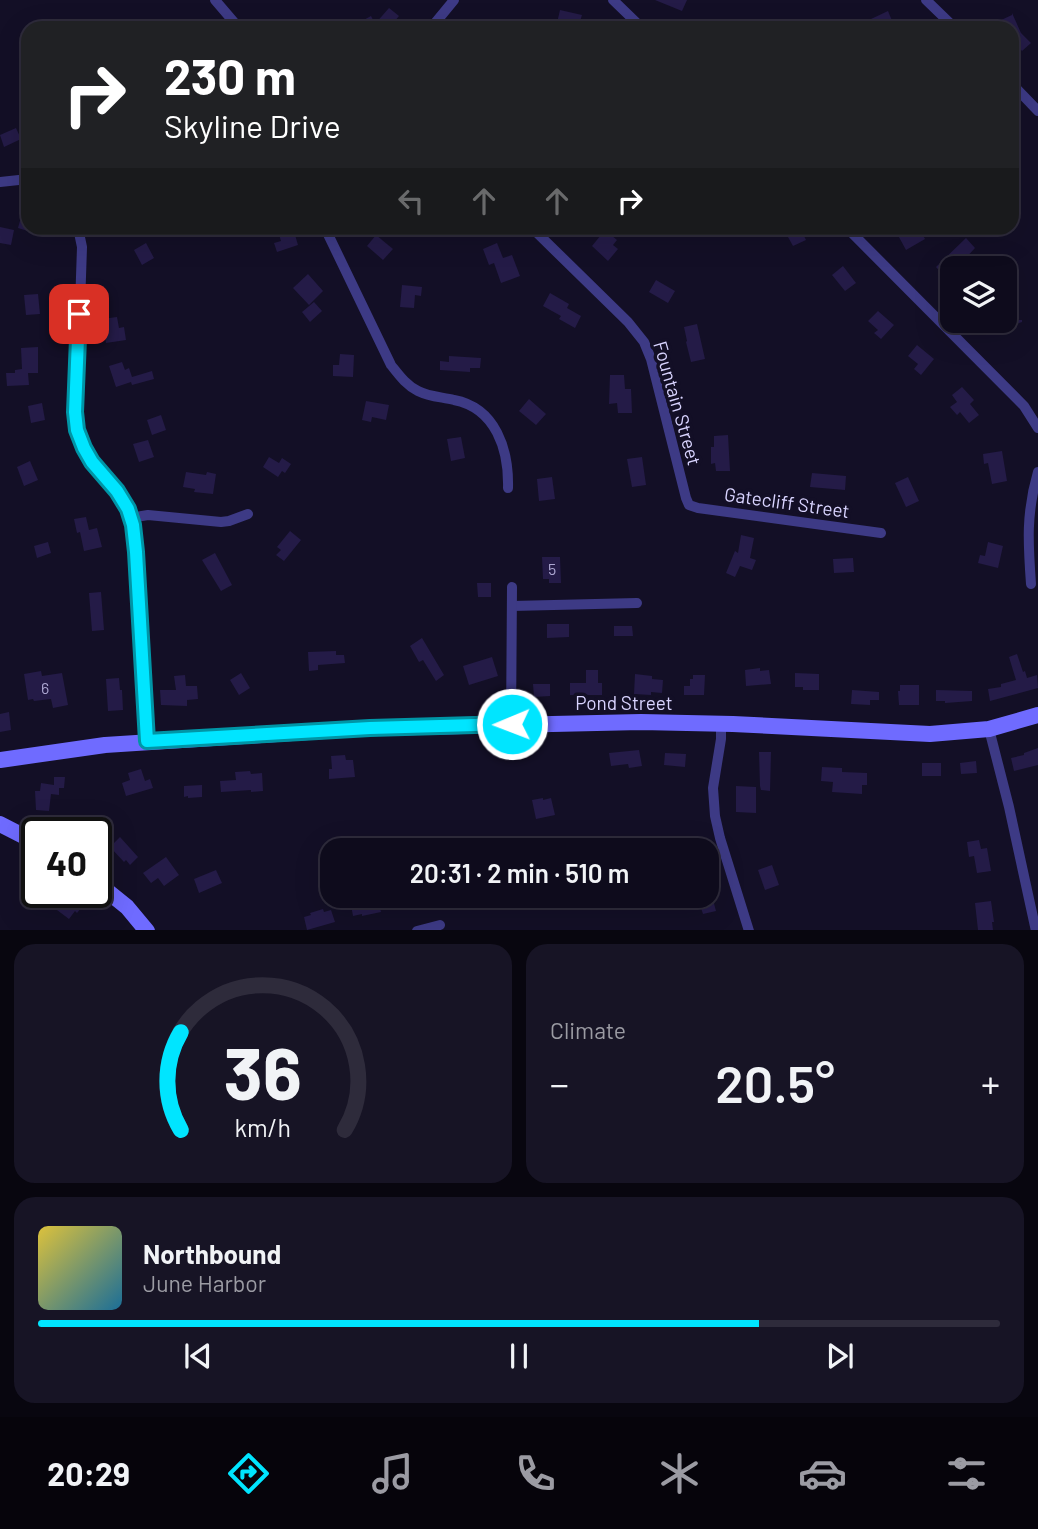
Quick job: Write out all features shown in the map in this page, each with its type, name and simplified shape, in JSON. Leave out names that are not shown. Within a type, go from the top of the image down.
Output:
[{"type":"street","points":[[215,0],[233,21]]},
{"type":"street","points":[[437,21],[454,0]]},
{"type":"street","points":[[613,0],[635,21]]},
{"type":"street","points":[[926,0],[948,21]]},
{"type":"street","points":[[1019,91],[1038,111]]},
{"type":"street","points":[[0,182],[21,179]]},
{"type":"street","points":[[79,235],[82,247],[76,425],[88,455],[128,509],[135,538],[147,741]]},
{"type":"street","points":[[328,235],[391,365],[405,383],[433,397],[471,405],[491,421],[507,459],[508,488]]},
{"type":"street","name":"Fountain Street","points":[[539,235],[628,322],[644,342],[651,359],[690,505]]},
{"type":"street","points":[[854,235],[1024,406],[1038,428]]},
{"type":"street","points":[[1031,584],[1027,535],[1029,509],[1038,472]]},
{"type":"street","name":"Gatecliff Street","points":[[690,505],[881,533]]},
{"type":"street","points":[[130,518],[148,515],[222,522],[248,514]]},
{"type":"street","points":[[512,587],[512,724]]},
{"type":"street","points":[[512,606],[637,603]]},
{"type":"street","name":"Pond Street","points":[[0,760],[147,741],[370,728],[641,722],[910,734],[989,729],[1038,715]]},
{"type":"street","points":[[721,724],[713,788],[715,816],[750,930]]},
{"type":"street","points":[[989,729],[1037,930]]},
{"type":"street","points":[[0,824],[21,835]]},
{"type":"street","points":[[112,895],[147,930]]},
{"type":"street","points":[[417,930],[440,925]]},
{"type":"building","points":[[655,0],[687,0],[682,11]]},
{"type":"building","points":[[389,8],[399,16],[395,21],[378,21]]},
{"type":"building","points":[[560,10],[582,15],[580,21],[557,21]]},
{"type":"building","points":[[888,11],[892,21],[872,21],[871,19]]},
{"type":"building","points":[[1012,15],[1016,21],[999,21]]},
{"type":"building","points":[[1019,29],[1031,43],[1022,51],[1019,47]]},
{"type":"building","points":[[16,128],[21,139],[4,147],[0,135]]},
{"type":"building","points":[[0,227],[14,230],[11,245],[0,243]]},
{"type":"building","points":[[279,235],[295,235],[298,245],[277,252],[274,243],[281,241]]},
{"type":"building","points":[[376,235],[393,249],[383,260],[367,246]]},
{"type":"building","points":[[601,235],[611,235],[617,240],[613,245],[618,249],[608,261],[592,246]]},
{"type":"building","points":[[787,235],[804,235],[806,240],[793,246]]},
{"type":"building","points":[[898,235],[923,235],[925,239],[906,250]]},
{"type":"building","points":[[966,238],[975,248],[968,256],[947,256]]},
{"type":"building","points":[[146,243],[154,258],[142,265],[134,250]]},
{"type":"building","points":[[497,243],[503,258],[512,255],[520,276],[501,283],[494,263],[489,265],[483,249]]},
{"type":"building","points":[[843,266],[856,283],[845,291],[832,275]]},
{"type":"building","points":[[308,274],[323,291],[309,305],[293,288]]},
{"type":"building","points":[[656,280],[675,291],[668,303],[649,292]]},
{"type":"building","points":[[402,285],[422,287],[421,296],[415,295],[414,308],[400,307]]},
{"type":"building","points":[[550,293],[569,304],[567,308],[581,316],[575,328],[543,306]]},
{"type":"building","points":[[38,294],[40,314],[26,315],[24,295]]},
{"type":"building","points":[[314,302],[322,311],[310,322],[302,312]]},
{"type":"building","points":[[878,311],[894,325],[881,339],[874,333],[878,330],[868,321]]},
{"type":"building","points":[[117,317],[119,328],[124,327],[126,340],[106,343],[102,319]]},
{"type":"building","points":[[697,324],[705,359],[691,362],[684,327]]},
{"type":"building","points":[[917,345],[934,359],[921,375],[914,369],[918,364],[908,356]]},
{"type":"building","points":[[38,347],[38,373],[28,373],[29,385],[7,386],[6,373],[15,373],[15,370],[22,369],[21,348]]},
{"type":"building","points":[[340,354],[354,355],[353,377],[333,376],[333,365],[339,365]]},
{"type":"building","points":[[449,356],[481,358],[480,368],[470,368],[470,372],[440,370],[440,361],[449,362]]},
{"type":"building","points":[[122,362],[125,370],[129,368],[132,377],[152,371],[154,379],[116,387],[109,366]]},
{"type":"building","points":[[610,375],[624,375],[625,389],[631,389],[632,413],[618,413],[617,403],[609,404]]},
{"type":"building","points":[[962,387],[974,400],[970,404],[979,415],[969,423],[960,412],[957,415],[950,407],[957,402],[952,395]]},
{"type":"building","points":[[529,399],[546,414],[536,425],[519,411]]},
{"type":"building","points":[[366,401],[389,405],[386,420],[372,417],[371,422],[362,420]]},
{"type":"building","points":[[42,403],[45,420],[31,423],[28,406]]},
{"type":"building","points":[[161,415],[166,430],[152,435],[147,420]]},
{"type":"building","points":[[728,435],[730,471],[716,471],[715,463],[711,464],[714,436]]},
{"type":"building","points":[[461,437],[465,458],[451,461],[447,439]]},
{"type":"building","points":[[148,440],[154,457],[139,462],[133,444]]},
{"type":"building","points":[[1002,451],[1007,481],[992,484],[988,463],[984,464],[983,454]]},
{"type":"building","points":[[269,457],[279,463],[282,458],[291,464],[285,473],[282,471],[278,477],[263,467]]},
{"type":"building","points":[[642,457],[646,485],[632,487],[627,459]]},
{"type":"building","points":[[30,461],[38,480],[24,486],[17,467]]},
{"type":"building","points":[[186,472],[216,474],[213,494],[194,492],[195,489],[183,487]]},
{"type":"building","points":[[812,473],[846,476],[845,490],[810,487]]},
{"type":"building","points":[[552,477],[555,499],[539,501],[537,479]]},
{"type":"building","points":[[908,477],[919,501],[906,507],[895,483]]},
{"type":"building","points":[[86,517],[89,530],[97,528],[102,547],[84,551],[74,519]]},
{"type":"building","points":[[290,531],[301,540],[284,561],[276,555],[281,550],[277,547]]},
{"type":"building","points":[[741,535],[754,538],[750,558],[756,560],[752,570],[740,566],[735,577],[726,573],[735,551],[738,553]]},
{"type":"building","points":[[48,542],[51,553],[37,558],[34,546]]},
{"type":"building","points":[[988,542],[1003,546],[998,568],[978,563],[980,555],[985,556]]},
{"type":"building","points":[[215,553],[232,585],[221,591],[202,560]]},
{"type":"building","points":[[542,557],[560,557],[561,583],[549,583],[549,579],[543,579]]},
{"type":"building","points":[[853,558],[854,572],[834,573],[833,559]]},
{"type":"building","points":[[477,583],[491,583],[491,597],[478,597]]},
{"type":"building","points":[[101,592],[104,630],[92,631],[89,593]]},
{"type":"building","points":[[547,624],[569,624],[569,637],[547,638]]},
{"type":"building","points":[[614,626],[632,626],[633,636],[614,636]]},
{"type":"building","points":[[422,638],[444,675],[436,681],[423,660],[419,662],[410,646]]},
{"type":"building","points":[[336,651],[336,655],[344,655],[345,663],[318,665],[318,670],[309,671],[308,652]]},
{"type":"building","points":[[1017,654],[1027,678],[1037,675],[1038,688],[990,701],[988,689],[1016,680],[1009,657]]},
{"type":"building","points":[[492,657],[498,676],[469,685],[463,666]]},
{"type":"building","points":[[760,668],[760,671],[769,670],[771,684],[746,686],[745,670]]},
{"type":"building","points":[[586,670],[598,670],[602,695],[570,695],[570,683],[586,683]]},
{"type":"building","points":[[41,671],[42,676],[62,673],[68,705],[53,708],[51,699],[28,700],[24,674]]},
{"type":"building","points":[[241,673],[250,688],[239,695],[230,680]]},
{"type":"building","points":[[795,673],[819,674],[819,690],[795,687]]},
{"type":"building","points":[[635,674],[663,680],[662,693],[634,694]]},
{"type":"building","points":[[185,675],[186,686],[197,686],[198,699],[187,700],[187,706],[161,705],[160,690],[176,690],[174,676]]},
{"type":"building","points":[[693,675],[705,675],[704,695],[684,695],[684,686],[690,686]]},
{"type":"building","points":[[119,678],[123,710],[108,711],[106,679]]},
{"type":"building","points":[[533,684],[550,684],[550,696],[534,697]]},
{"type":"building","points":[[900,685],[919,685],[919,705],[899,705]]},
{"type":"building","points":[[852,690],[879,692],[879,700],[870,700],[870,705],[851,704]]},
{"type":"building","points":[[936,690],[972,691],[972,701],[936,701]]},
{"type":"building","points":[[9,712],[11,730],[0,732],[0,714]]},
{"type":"building","points":[[1038,748],[1038,765],[1014,771],[1011,758]]},
{"type":"building","points":[[639,750],[642,766],[611,766],[609,753]]},
{"type":"building","points":[[759,752],[771,752],[770,791],[761,790]]},
{"type":"building","points":[[665,753],[686,754],[685,767],[664,765]]},
{"type":"building","points":[[345,755],[346,760],[353,760],[355,777],[329,779],[329,769],[332,769],[331,756]]},
{"type":"building","points":[[976,761],[977,773],[961,774],[960,763]]},
{"type":"building","points":[[922,763],[941,763],[941,776],[922,776]]},
{"type":"building","points":[[822,767],[842,768],[842,772],[867,773],[867,785],[862,785],[862,794],[832,792],[833,782],[821,781]]},
{"type":"building","points":[[141,769],[145,781],[150,779],[153,788],[126,796],[122,783],[130,780],[128,773]]},
{"type":"building","points":[[250,771],[251,774],[262,773],[263,791],[221,792],[220,781],[236,780],[235,772]]},
{"type":"building","points":[[54,777],[65,777],[64,788],[59,788],[59,795],[51,794],[49,811],[36,810],[35,791],[40,791],[41,783],[54,785]]},
{"type":"building","points":[[202,785],[202,797],[184,797],[184,786]]},
{"type":"building","points":[[736,786],[756,787],[756,813],[736,812]]},
{"type":"building","points":[[551,798],[555,815],[536,819],[532,800]]},
{"type":"building","points":[[120,837],[138,857],[130,865],[112,849],[112,845]]},
{"type":"building","points":[[979,840],[981,849],[987,848],[991,871],[977,873],[974,856],[969,857],[967,842]]},
{"type":"building","points":[[166,857],[179,875],[164,886],[158,878],[151,883],[143,873]]},
{"type":"building","points":[[772,865],[779,885],[765,890],[758,870]]},
{"type":"building","points":[[216,870],[222,883],[199,893],[194,879]]},
{"type":"building","points":[[991,901],[993,930],[978,930],[975,903]]},
{"type":"building","points":[[54,908],[81,908],[69,919]]},
{"type":"building","points":[[352,908],[380,908],[381,912],[362,916],[353,916]]},
{"type":"building","points":[[701,908],[715,908],[716,911],[703,914]]},
{"type":"building","points":[[323,909],[324,912],[331,910],[335,922],[307,930],[304,917]]},
{"type":"route","points":[[79,314],[76,425],[88,455],[117,491],[128,509],[133,525],[147,741],[370,728],[512,724]]}]
